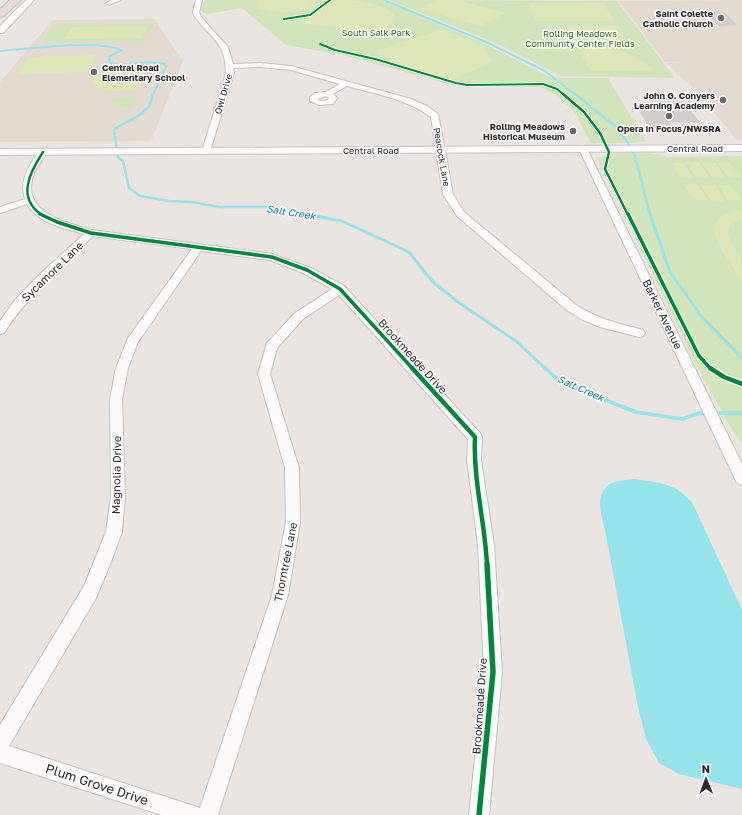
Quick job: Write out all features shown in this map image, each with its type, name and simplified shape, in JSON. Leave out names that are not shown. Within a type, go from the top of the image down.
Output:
[{"type":"highway","points":[[0,14],[16,0]]},
{"type":"street","points":[[0,31],[30,0]]},
{"type":"street","points":[[109,3],[118,0]]},
{"type":"street","name":"Owl Drive","points":[[199,0],[196,12],[198,17],[223,43],[230,66],[230,73],[206,151]]},
{"type":"street","name":"Peacock Lane","points":[[230,66],[260,65],[286,68],[408,101],[429,111],[435,116],[448,194],[460,214],[582,316],[606,326],[639,333]]},
{"type":"street","points":[[328,94],[345,84]]},
{"type":"street","name":"Central Road","points":[[0,152],[742,148]]},
{"type":"street","name":"Barker Avenue","points":[[584,149],[742,479]]},
{"type":"street","points":[[0,210],[30,200],[27,184],[32,169],[43,152]]},
{"type":"street","name":"Brookmeade Drive","points":[[30,200],[39,213],[65,225],[91,233],[198,248],[272,256],[300,266],[326,279],[340,289],[475,437],[474,460],[486,545],[493,672],[479,815]]},
{"type":"street","name":"Sycamore Lane","points":[[0,330],[9,315],[26,293],[91,233]]},
{"type":"street","name":"Magnolia Drive","points":[[0,743],[90,592],[103,562],[114,532],[118,497],[116,399],[122,368],[132,341],[198,248]]},
{"type":"street","name":"Thorntree Lane","points":[[208,815],[280,595],[293,522],[292,468],[264,374],[271,346],[299,316],[340,289]]},
{"type":"street","name":"Plum Grove Drive","points":[[0,753],[193,815]]},
{"type":"shaded area","points":[[742,0],[742,140],[737,140],[690,84],[677,74],[668,63],[689,62],[665,62],[619,1]]},
{"type":"shaded area","name":"Central Road Elementary School","points":[[154,19],[183,61],[151,141],[0,142],[0,82],[53,20]]},
{"type":"green space","name":"South Salk Park","points":[[204,0],[382,0],[481,42],[551,78],[608,78],[646,141],[632,143],[591,143],[574,112],[559,97],[541,87],[452,85],[343,55],[286,45],[242,8],[207,14],[200,10]]},
{"type":"green space","points":[[260,0],[315,0],[310,5],[315,7],[312,9],[304,8],[299,11],[288,13],[257,9],[260,5],[257,2]]},
{"type":"green space","points":[[332,0],[349,0],[374,4],[389,11],[395,16],[389,27],[383,32],[306,24],[306,22]]},
{"type":"green space","name":"Rolling Meadows Community Center Fields","points":[[389,0],[617,1],[675,78],[561,76],[496,43]]},
{"type":"green space","points":[[438,0],[458,0],[505,13],[480,26],[420,9]]},
{"type":"green space","points":[[528,3],[603,3],[615,21],[536,21]]},
{"type":"green space","points":[[154,23],[143,42],[40,43],[56,24]]},
{"type":"green space","points":[[568,25],[617,25],[623,34],[623,38],[612,43],[578,45],[566,27]]},
{"type":"green space","points":[[148,26],[142,38],[64,39],[73,27]]},
{"type":"green space","points":[[441,30],[474,41],[486,49],[492,62],[454,79],[416,70],[378,54],[378,50]]},
{"type":"green space","points":[[576,46],[608,48],[628,54],[637,58],[654,71],[590,70]]},
{"type":"green space","points":[[96,55],[88,72],[17,74],[28,57]]},
{"type":"green space","points":[[99,72],[143,72],[135,90],[108,90],[98,88],[93,85],[92,79]]},
{"type":"green space","points":[[116,97],[136,97],[133,107],[123,107],[112,103],[112,99]]},
{"type":"green space","points":[[618,153],[650,153],[668,157],[742,156],[742,443],[729,425],[695,362],[597,157]]},
{"type":"green space","points":[[686,162],[699,162],[709,177],[696,177]]},
{"type":"green space","points":[[671,163],[684,163],[692,177],[680,177]]},
{"type":"green space","points":[[702,163],[715,163],[725,177],[712,177]]},
{"type":"green space","points":[[718,163],[730,163],[741,177],[728,177]]},
{"type":"green space","points":[[697,184],[708,200],[694,200],[684,185]]},
{"type":"green space","points":[[701,185],[715,185],[725,201],[711,201]]},
{"type":"green space","points":[[718,185],[730,185],[741,200],[728,200]]},
{"type":"green space","points":[[742,210],[742,218],[730,225],[728,235],[741,259],[742,281],[721,250],[716,239],[715,229],[718,220],[726,214]]},
{"type":"water","points":[[635,479],[661,483],[677,489],[692,502],[742,610],[742,789],[679,774],[659,763],[646,739],[638,707],[600,505],[602,494],[605,488],[610,484]]},
{"type":"building","name":"Saint Colette Catholic Church","points":[[705,12],[724,12],[737,25],[719,26]]},
{"type":"building","name":"Opera in Focus/NWSRA","points":[[642,102],[684,102],[699,122],[670,122],[672,126],[649,126],[639,110],[644,110],[641,106],[645,106]]},
{"type":"waterway","points":[[384,0],[486,42],[545,71],[576,95]]},
{"type":"waterway","name":"Salt Creek","points":[[0,51],[79,45],[95,45],[122,50],[109,57],[110,63],[121,65],[149,62],[165,64],[166,67],[153,95]]},
{"type":"waterway","name":"Salt Creek","points":[[153,94],[150,105],[142,114],[114,130],[118,157],[123,161],[129,188],[140,196],[169,201],[192,202],[219,207],[273,207],[307,215]]},
{"type":"waterway","points":[[575,94],[616,127],[626,140],[635,156],[650,215]]},
{"type":"waterway","points":[[650,214],[670,272],[702,317],[742,358]]},
{"type":"waterway","name":"Salt Creek","points":[[307,215],[342,221],[409,252],[432,281],[458,302],[516,341],[546,369]]},
{"type":"waterway","name":"Salt Creek","points":[[545,368],[557,379],[592,395],[636,412],[682,419],[700,413],[708,413]]},
{"type":"waterway","name":"Salt Creek","points":[[714,413],[742,413]]},
{"type":"cycle path","points":[[284,19],[310,15],[330,0]]},
{"type":"cycle path","points":[[320,44],[335,50],[375,59],[456,83],[467,85],[543,84],[557,89],[584,112],[600,133],[609,152],[605,169],[699,356],[718,374],[742,384]]},
{"type":"cycle path","points":[[43,152],[30,172],[27,181],[30,200],[39,213],[64,225],[91,233],[272,257],[316,274],[340,289],[475,437],[474,460],[486,545],[493,672],[479,815]]},
{"type":"place","name":"Saint Colette Catholic Church","points":[[721,18]]},
{"type":"place","name":"Central Road Elementary School","points":[[94,72]]},
{"type":"place","name":"John G. Conyers Learning Academy","points":[[723,100]]},
{"type":"place","name":"Opera in Focus/NWSRA","points":[[669,116]]},
{"type":"place","name":"Rolling Meadows Historical Museum","points":[[573,131]]}]
